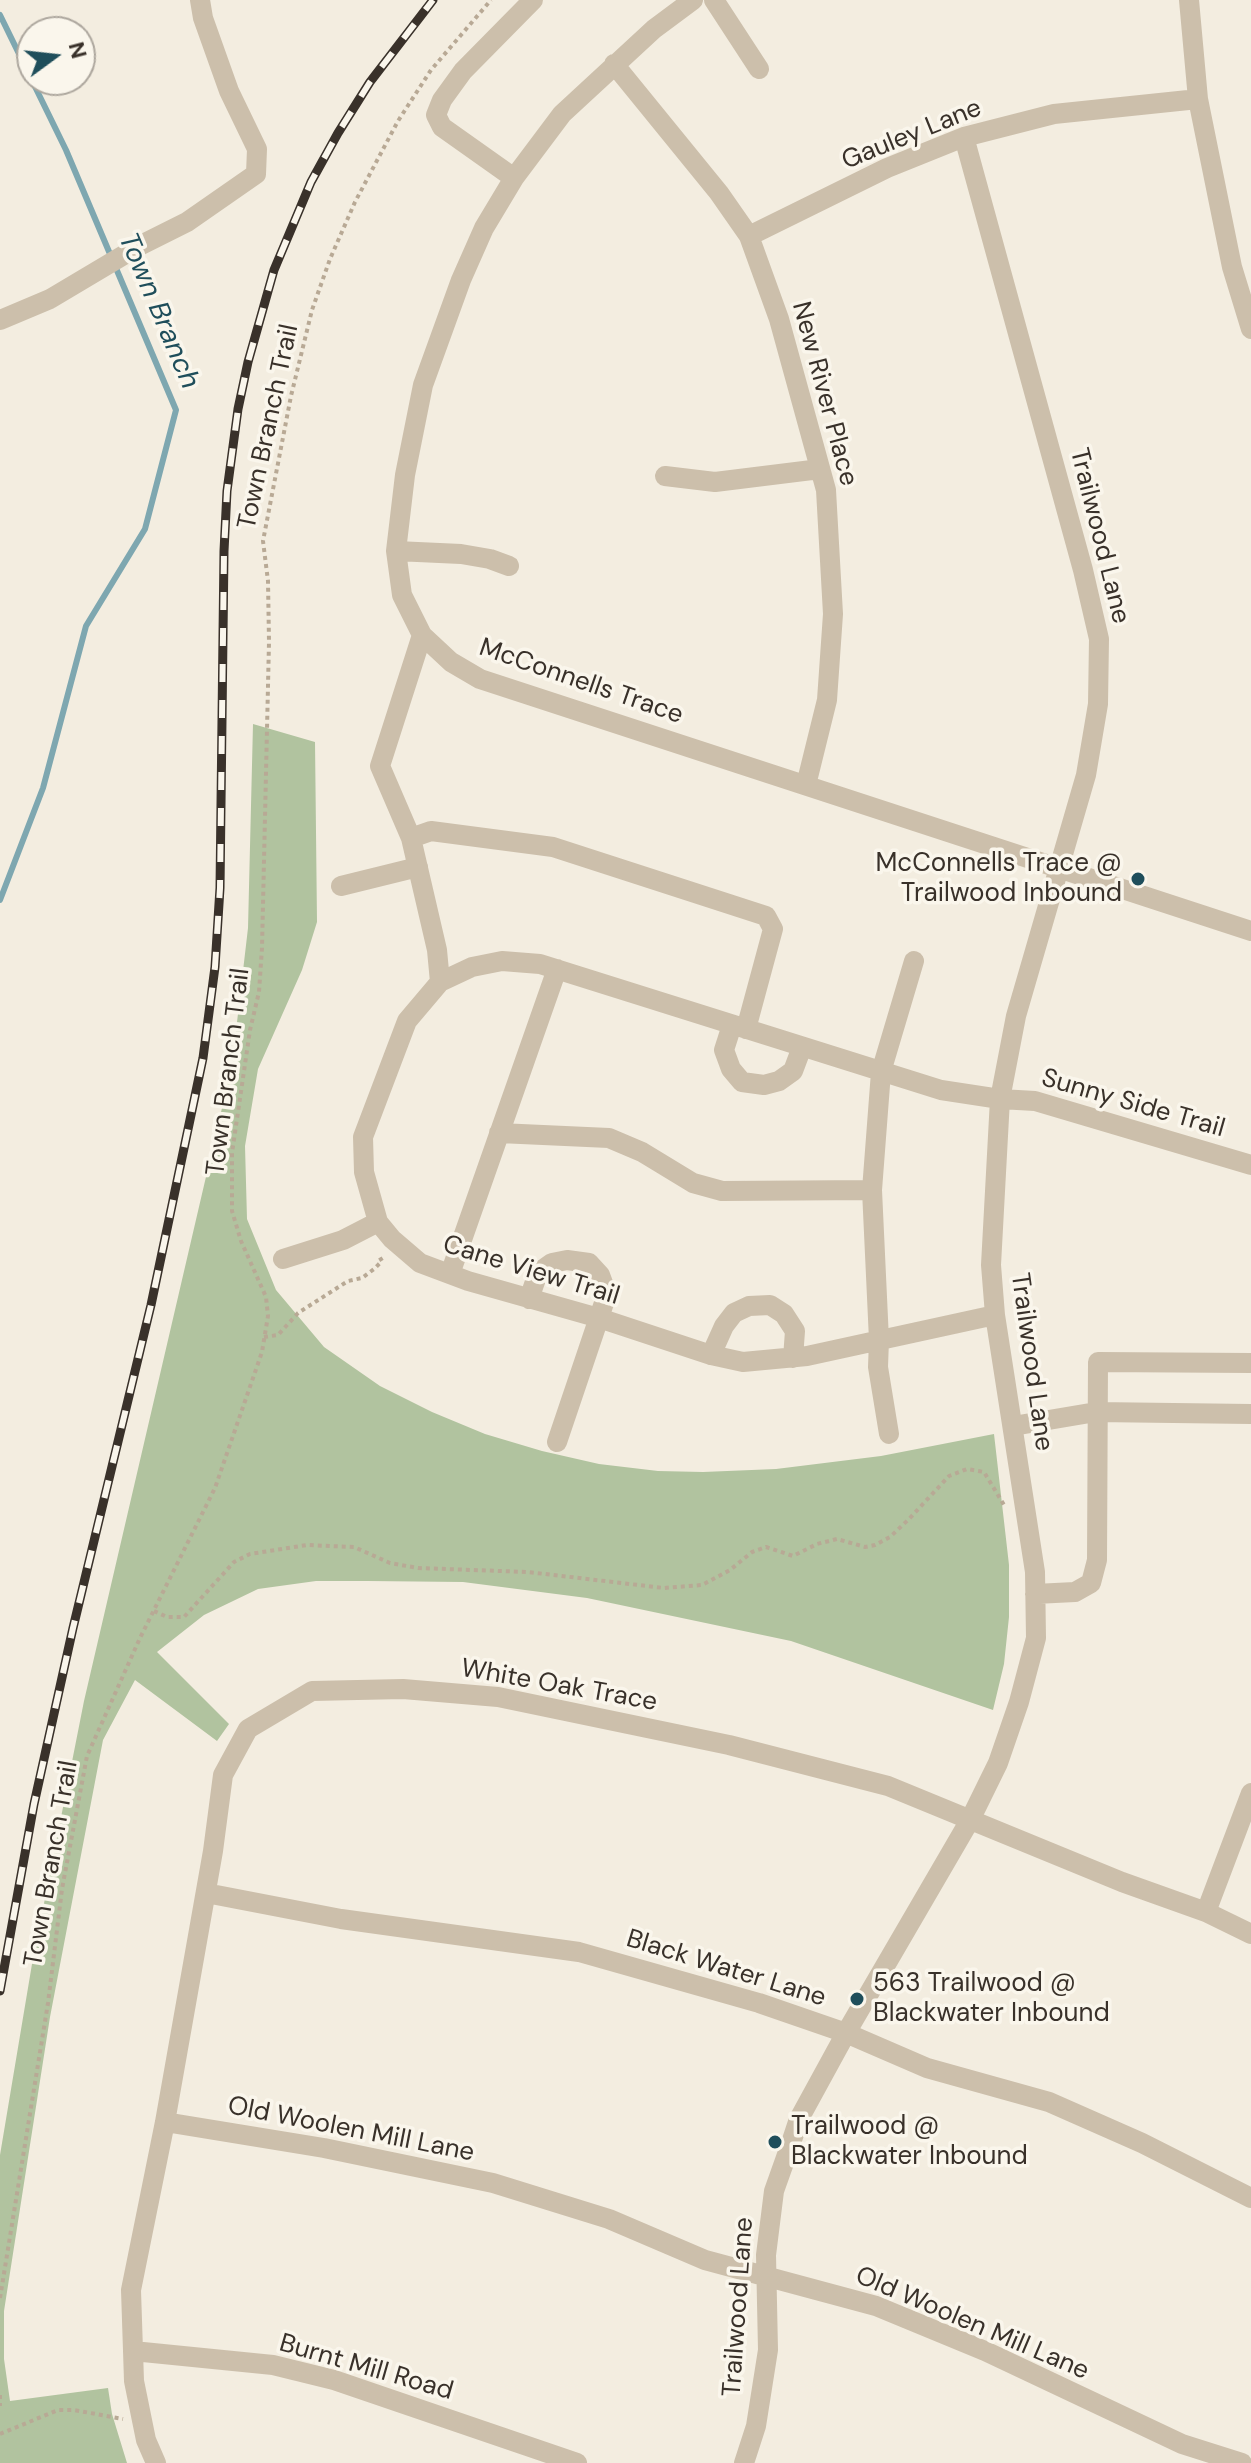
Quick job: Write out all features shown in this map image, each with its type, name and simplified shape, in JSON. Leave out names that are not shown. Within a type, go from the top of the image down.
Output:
[{"type":"street","points":[[0,320],[50,299],[139,246],[187,222],[256,174],[257,149],[229,91],[203,18],[200,0]]},
{"type":"street","points":[[514,178],[442,127],[436,115],[442,100],[463,71],[533,0]]},
{"type":"street","name":"McConnells Trace","points":[[693,0],[654,29],[562,114],[514,178],[484,228],[467,267],[423,385],[405,475],[396,551],[402,595],[422,635],[451,662],[480,679],[1251,931]]},
{"type":"street","points":[[714,0],[759,69]]},
{"type":"street","points":[[1189,0],[1198,99],[1232,267],[1251,329]]},
{"type":"street","name":"New River Place","points":[[614,64],[719,193],[749,236],[779,319],[826,490],[833,614],[827,700],[806,785]]},
{"type":"street","name":"Gauley Lane","points":[[749,236],[887,168],[964,137],[1054,114],[1198,99]]},
{"type":"street","name":"Trailwood Lane","points":[[744,2463],[756,2426],[768,2350],[766,2255],[774,2191],[799,2119],[970,1820],[998,1763],[1036,1638],[1035,1572],[1029,1519],[995,1315],[991,1265],[1000,1099],[1016,1016],[1086,775],[1098,704],[1099,639],[1079,555],[964,137]]},
{"type":"street","points":[[665,476],[715,482],[820,469]]},
{"type":"street","points":[[396,551],[461,554],[509,566]]},
{"type":"street","points":[[422,635],[380,766],[411,838],[437,950],[440,982]]},
{"type":"street","points":[[411,838],[431,831],[553,847],[766,916],[773,929],[739,1027],[724,1050],[731,1069],[742,1082],[764,1085],[779,1081],[793,1071],[802,1047]]},
{"type":"street","points":[[341,886],[418,867]]},
{"type":"street","name":"Cane View Trail","points":[[995,1315],[793,1358],[743,1362],[711,1355],[420,1263],[392,1239],[369,1228],[363,1137],[382,1080],[407,1021],[440,982],[472,967],[502,961],[540,964],[941,1090],[1000,1099]]},
{"type":"street","points":[[889,1434],[878,1367],[872,1190],[881,1072],[914,961]]},
{"type":"street","points":[[450,1274],[557,969]]},
{"type":"street","name":"Sunny Side Trail","points":[[1000,1099],[1035,1101],[1251,1165]]},
{"type":"street","points":[[499,1133],[609,1138],[642,1152],[693,1183],[722,1191],[872,1190]]},
{"type":"street","points":[[283,1259],[369,1228]]},
{"type":"street","points":[[529,1299],[538,1273],[552,1263],[567,1260],[589,1263],[600,1275],[607,1294],[557,1442]]},
{"type":"street","points":[[711,1355],[724,1326],[734,1313],[749,1306],[770,1305],[784,1314],[795,1331],[793,1358]]},
{"type":"street","points":[[1035,1594],[1075,1592],[1091,1583],[1097,1560],[1098,1362],[1251,1363]]},
{"type":"street","points":[[1013,1426],[1096,1412],[1251,1414]]},
{"type":"street","name":"White Oak Trace","points":[[156,2463],[146,2440],[134,2381],[131,2290],[206,1893],[223,1775],[248,1729],[312,1691],[403,1689],[498,1697],[729,1745],[888,1786],[1122,1882],[1206,1912],[1251,1934]]},
{"type":"street","points":[[1206,1912],[1251,1793]]},
{"type":"street","name":"Black Water Lane","points":[[206,1893],[355,1921],[579,1952],[759,2003],[846,2033],[927,2068],[1049,2102],[1142,2143],[1251,2198]]},
{"type":"street","name":"Old Woolen Mill Lane","points":[[165,2122],[324,2148],[493,2183],[609,2219],[705,2260],[876,2306],[985,2351],[1182,2444],[1242,2463]]},
{"type":"street","name":"Burnt Mill Road","points":[[133,2351],[273,2365],[334,2380],[577,2463]]},
{"type":"path","name":"Town Branch Trail","points":[[0,2298],[48,2003],[62,1889],[87,1756],[215,1488],[237,1432],[268,1316],[266,1297],[241,1241],[232,1211],[232,1167],[250,1030],[259,992],[262,948],[269,642],[268,581],[263,541],[294,382],[312,310],[355,202],[398,121],[431,70],[491,0]]},
{"type":"path","points":[[264,1337],[278,1335],[298,1313],[348,1281],[362,1278],[382,1261],[369,1228]]},
{"type":"path","points":[[154,1611],[167,1617],[184,1617],[234,1562],[250,1554],[307,1545],[354,1547],[390,1563],[418,1568],[528,1572],[664,1588],[702,1585],[730,1570],[752,1552],[766,1547],[793,1556],[817,1544],[837,1539],[865,1547],[875,1545],[890,1537],[949,1476],[967,1469],[984,1472],[1012,1523],[1029,1519]]},
{"type":"path","points":[[0,2395],[0,2406]]},
{"type":"path","points":[[0,2434],[58,2410],[74,2410],[119,2420]]},
{"type":"green space","points":[[253,724],[315,742],[317,922],[302,970],[258,1069],[245,1146],[247,1219],[276,1290],[324,1347],[380,1386],[485,1434],[599,1464],[658,1471],[776,1469],[881,1456],[994,1434],[1009,1565],[1009,1617],[1004,1664],[993,1710],[791,1641],[587,1598],[463,1582],[316,1581],[258,1589],[204,1615],[157,1652],[229,1724],[217,1741],[135,1680],[103,1740],[50,2017],[4,2311],[4,2359],[10,2401],[108,2388],[112,2414],[127,2463],[0,2463],[0,2155],[32,1964],[84,1701],[232,1065],[248,928]]},
{"type":"waterway","name":"Town Branch","points":[[0,15],[66,150],[176,410],[145,529],[86,626],[43,788],[0,900]]},
{"type":"railway","points":[[0,1991],[34,1804],[151,1305],[203,1058],[215,967],[220,888],[227,491],[248,362],[274,270],[311,182],[370,82],[433,0]]},
{"type":"place","name":"McConnells Trace @ Trailwood Inbound","points":[[1138,879]]},
{"type":"place","name":"563 Trailwood @ Blackwater Inbound","points":[[857,1999]]},
{"type":"place","name":"Trailwood @ Blackwater Inbound","points":[[775,2142]]}]
